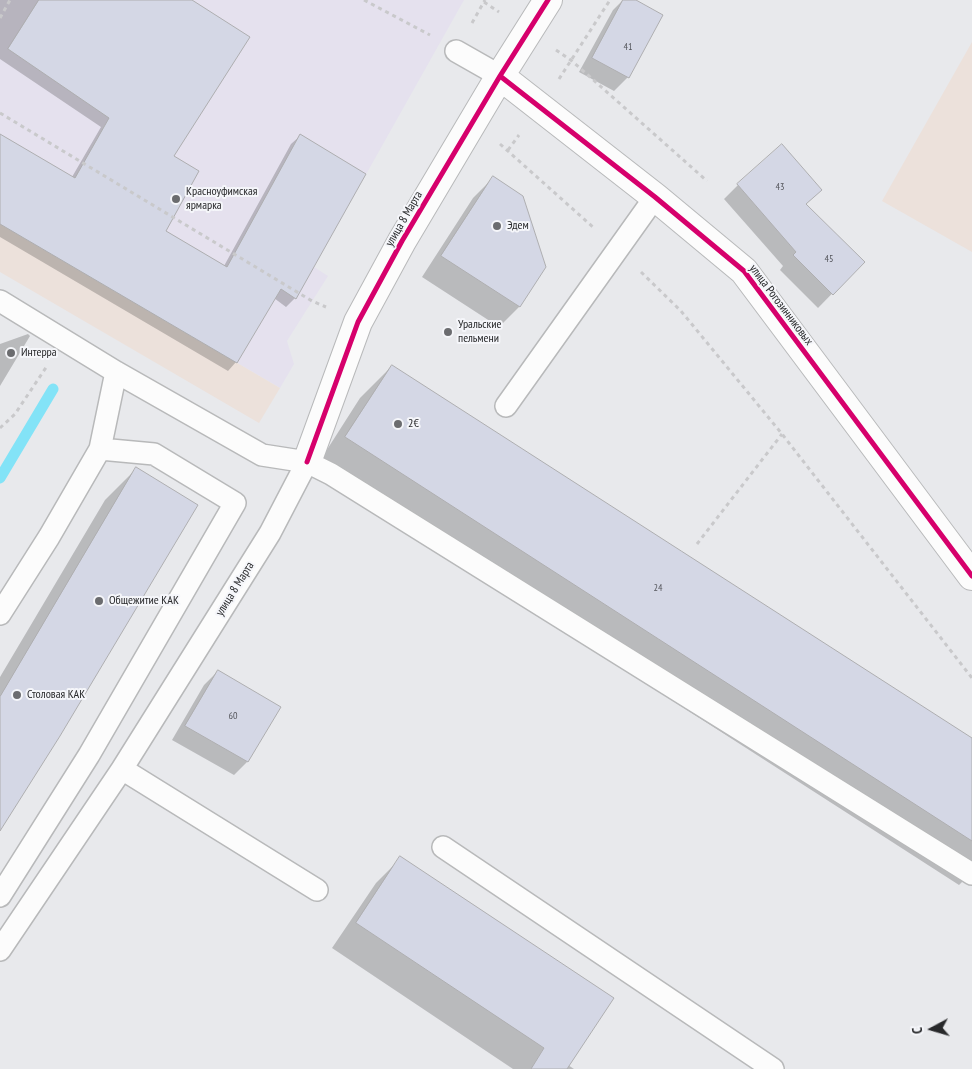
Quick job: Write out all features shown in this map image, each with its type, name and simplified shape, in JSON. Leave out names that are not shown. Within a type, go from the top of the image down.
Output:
[{"type":"street","name":"улица 8 Марта","points":[[307,462],[358,322],[402,241],[500,76],[548,0]]},
{"type":"street","name":"улица Рогозинниковых","points":[[500,76],[655,197],[744,271],[972,576]]},
{"type":"lane","points":[[456,51],[500,76]]},
{"type":"lane","points":[[506,406],[655,197]]},
{"type":"lane","points":[[0,301],[116,372],[262,455],[307,462],[331,474],[972,874]]},
{"type":"lane","points":[[0,614],[49,537],[100,449],[116,372]]},
{"type":"lane","points":[[0,896],[89,755],[235,503],[154,454],[100,449]]},
{"type":"lane","name":"улица 8 Марта","points":[[0,950],[122,769],[270,534],[307,462]]},
{"type":"lane","points":[[122,769],[317,890]]},
{"type":"lane","points":[[443,847],[773,1069]]},
{"type":"path","points":[[0,18],[10,0]]},
{"type":"path","points":[[364,0],[456,51]]},
{"type":"path","points":[[508,150],[572,61],[610,0]]},
{"type":"path","points":[[484,2],[572,61],[707,181]]},
{"type":"path","points":[[0,114],[312,301],[358,322]]},
{"type":"path","points":[[472,124],[508,150],[618,250],[681,311],[782,434],[972,678]]},
{"type":"path","points":[[0,428],[14,414],[65,340]]},
{"type":"path","points":[[697,544],[782,434]]},
{"type":"shaded area","name":"Красноуфимская ярмарка","points":[[0,0],[464,0],[314,267],[328,276],[287,341],[294,364],[280,388],[0,224]]},
{"type":"shaded area","points":[[972,42],[972,252],[882,201]]},
{"type":"shaded area","points":[[0,224],[280,388],[259,423],[0,272]]},
{"type":"building","points":[[39,0],[192,0],[250,37],[174,156],[199,171],[166,231],[227,267],[300,134],[366,174],[296,299],[281,289],[237,363],[0,224],[0,134],[75,178],[109,118],[8,49]]},
{"type":"building","points":[[623,0],[636,0],[663,15],[629,78],[592,58]]},
{"type":"building","points":[[782,144],[822,190],[806,204],[865,262],[833,295],[793,255],[796,252],[737,184]]},
{"type":"building","name":"Эдем","points":[[493,176],[523,196],[546,267],[520,307],[441,256]]},
{"type":"building","points":[[392,365],[972,738],[972,841],[345,437]]},
{"type":"building","name":"Общежитие КАК","points":[[136,467],[198,505],[60,736],[0,831],[0,697]]},
{"type":"building","points":[[218,670],[281,707],[248,762],[185,726]]},
{"type":"building","points":[[400,856],[614,998],[567,1069],[531,1069],[544,1048],[356,923]]},
{"type":"waterway","points":[[0,478],[53,389]]},
{"type":"cycle path","points":[[307,462],[358,322],[402,241],[500,76],[548,0]]},
{"type":"cycle path","points":[[500,76],[655,197],[744,271],[972,576]]},
{"type":"place","name":"Красноуфимская ярмарка","points":[[176,199]]},
{"type":"place","name":"Эдем","points":[[497,226]]},
{"type":"place","name":"Уральские пельмени","points":[[448,332]]},
{"type":"place","name":"Интерра","points":[[11,353]]},
{"type":"place","name":"2€","points":[[398,424]]},
{"type":"place","name":"Общежитие КАК","points":[[99,601]]},
{"type":"place","name":"Столовая КАК","points":[[17,695]]}]
